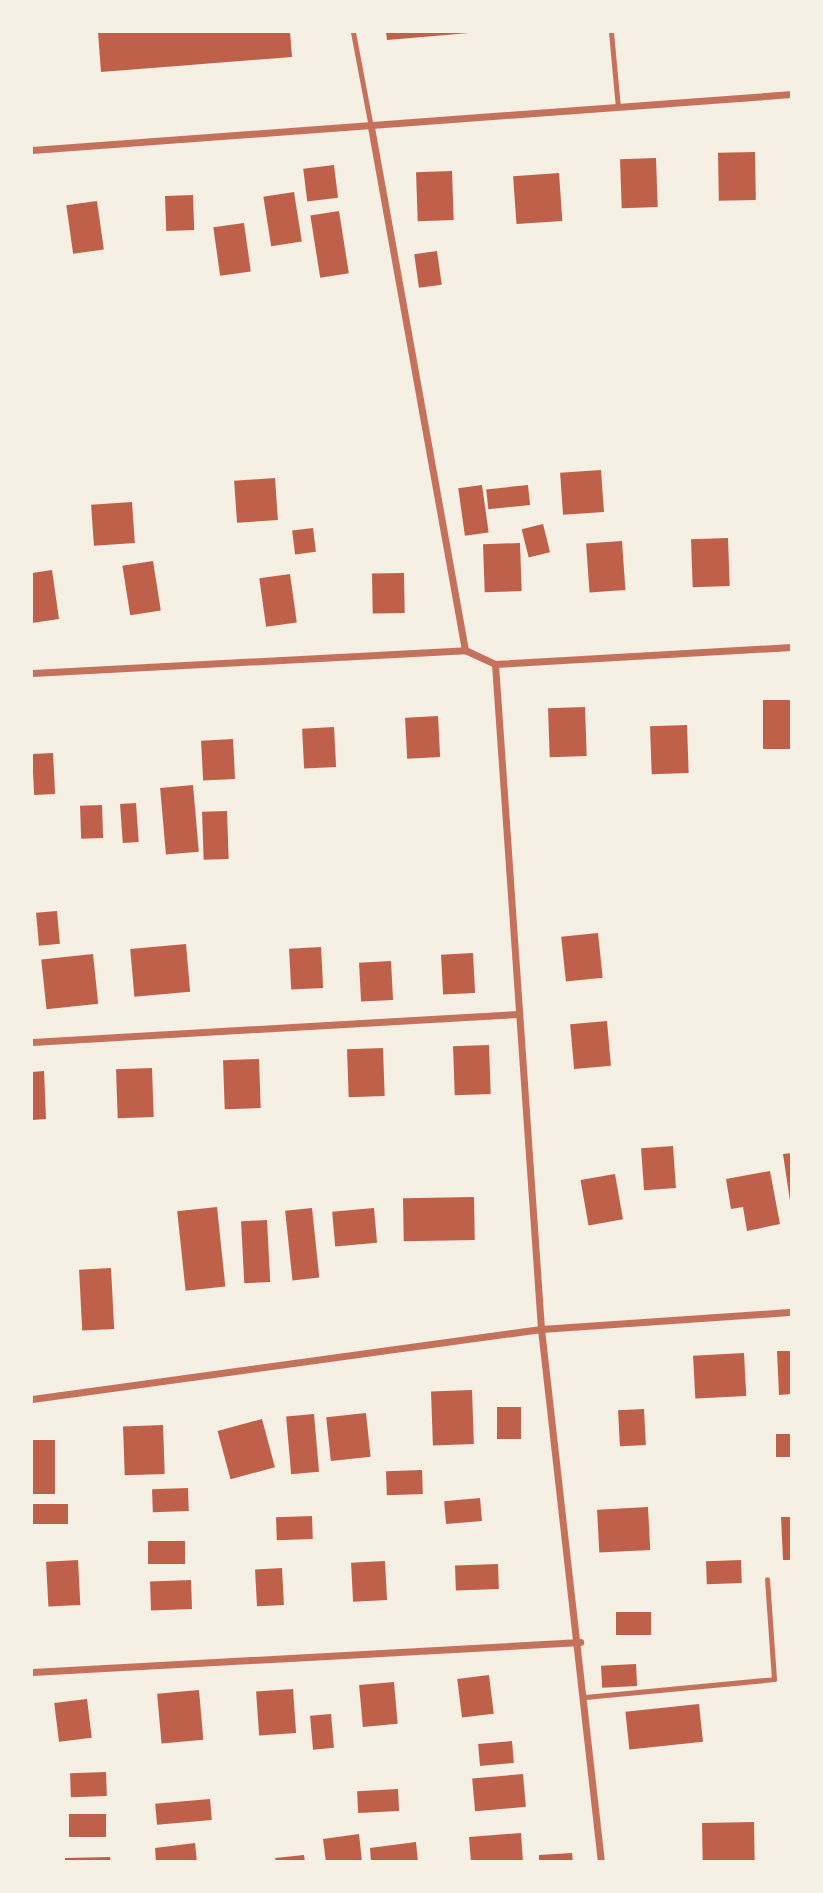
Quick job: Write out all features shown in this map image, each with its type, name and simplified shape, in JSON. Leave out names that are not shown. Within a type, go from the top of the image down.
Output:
[{"type":"street","points":[[32,150],[792,94]]},
{"type":"street","points":[[371,127],[465,650]]},
{"type":"street","points":[[32,673],[465,650],[495,664],[792,647]]},
{"type":"street","points":[[495,664],[541,1329],[580,1642],[601,1861]]},
{"type":"street","points":[[32,1042],[518,1014]]},
{"type":"street","points":[[32,1399],[541,1329],[792,1312]]},
{"type":"street","points":[[32,1672],[580,1642]]},
{"type":"lane","points":[[353,32],[371,127]]},
{"type":"lane","points":[[611,32],[618,107]]},
{"type":"lane","points":[[585,1697],[774,1679],[767,1579]]},
{"type":"building","points":[[98,32],[290,32],[292,57],[101,72]]},
{"type":"building","points":[[386,32],[469,32],[469,33],[387,40]]},
{"type":"building","points":[[755,152],[756,200],[719,201],[718,153]]},
{"type":"building","points":[[656,158],[658,207],[622,208],[620,159]]},
{"type":"building","points":[[334,165],[338,198],[307,202],[303,169]]},
{"type":"building","points":[[452,171],[454,220],[418,221],[416,172]]},
{"type":"building","points":[[559,173],[562,221],[516,224],[513,176]]},
{"type":"building","points":[[294,192],[302,241],[271,246],[263,197]]},
{"type":"building","points":[[193,195],[194,230],[166,231],[165,196]]},
{"type":"building","points":[[97,201],[104,250],[73,254],[66,205]]},
{"type":"building","points":[[339,211],[349,273],[320,278],[310,216]]},
{"type":"building","points":[[244,223],[251,272],[220,276],[213,227]]},
{"type":"building","points":[[437,251],[442,285],[419,288],[414,254]]},
{"type":"building","points":[[601,470],[604,512],[563,515],[560,473]]},
{"type":"building","points":[[275,478],[278,520],[237,523],[234,481]]},
{"type":"building","points":[[482,485],[489,533],[465,536],[458,488]]},
{"type":"building","points":[[528,485],[530,505],[488,509],[486,489]]},
{"type":"building","points":[[132,502],[135,543],[94,546],[91,505]]},
{"type":"building","points":[[543,524],[550,552],[529,557],[522,529]]},
{"type":"building","points":[[313,528],[316,552],[295,554],[292,531]]},
{"type":"building","points":[[728,538],[730,586],[693,587],[691,539]]},
{"type":"building","points":[[622,541],[625,590],[590,592],[586,544]]},
{"type":"building","points":[[520,543],[522,591],[485,592],[483,544]]},
{"type":"building","points":[[153,561],[161,610],[130,615],[122,566]]},
{"type":"building","points":[[52,570],[59,619],[32,623],[32,573]]},
{"type":"building","points":[[404,573],[405,613],[373,614],[372,574]]},
{"type":"building","points":[[290,574],[297,623],[266,627],[259,578]]},
{"type":"building","points":[[763,700],[792,700],[792,749],[763,749]]},
{"type":"building","points":[[585,707],[587,756],[550,757],[548,708]]},
{"type":"building","points":[[438,716],[440,757],[407,759],[405,718]]},
{"type":"building","points":[[687,725],[689,773],[652,774],[650,726]]},
{"type":"building","points":[[334,727],[336,767],[304,769],[302,729]]},
{"type":"building","points":[[233,739],[235,779],[203,781],[201,741]]},
{"type":"building","points":[[53,753],[55,794],[34,795],[32,754]]},
{"type":"building","points":[[193,785],[199,852],[166,855],[160,788]]},
{"type":"building","points":[[136,803],[139,842],[123,843],[120,804]]},
{"type":"building","points":[[102,805],[103,838],[81,839],[80,806]]},
{"type":"building","points":[[227,811],[229,859],[204,860],[202,812]]},
{"type":"building","points":[[57,911],[60,944],[39,946],[36,913]]},
{"type":"building","points":[[598,933],[603,978],[566,982],[561,937]]},
{"type":"building","points":[[186,944],[190,992],[134,997],[130,949]]},
{"type":"building","points":[[321,947],[323,988],[291,990],[289,949]]},
{"type":"building","points":[[473,953],[475,993],[443,995],[441,955]]},
{"type":"building","points":[[93,954],[98,1004],[47,1009],[41,959]]},
{"type":"building","points":[[391,961],[393,1000],[361,1002],[359,963]]},
{"type":"building","points":[[607,1021],[611,1066],[574,1069],[570,1024]]},
{"type":"building","points":[[489,1045],[491,1094],[455,1095],[453,1046]]},
{"type":"building","points":[[383,1048],[385,1096],[349,1097],[347,1049]]},
{"type":"building","points":[[259,1059],[261,1108],[225,1109],[223,1060]]},
{"type":"building","points":[[152,1068],[154,1117],[118,1118],[116,1069]]},
{"type":"building","points":[[44,1071],[46,1119],[32,1120],[32,1072]]},
{"type":"building","points":[[673,1146],[676,1188],[644,1190],[641,1148]]},
{"type":"building","points":[[792,1153],[792,1201],[790,1201],[783,1154]]},
{"type":"building","points":[[770,1171],[780,1224],[747,1231],[743,1207],[731,1209],[726,1179]]},
{"type":"building","points":[[615,1174],[623,1219],[589,1225],[581,1180]]},
{"type":"building","points":[[474,1197],[475,1240],[404,1241],[403,1198]]},
{"type":"building","points":[[217,1207],[225,1287],[186,1291],[177,1211]]},
{"type":"building","points":[[312,1208],[319,1278],[292,1280],[285,1211]]},
{"type":"building","points":[[374,1208],[377,1243],[335,1247],[332,1212]]},
{"type":"building","points":[[267,1220],[270,1282],[244,1283],[241,1221]]},
{"type":"building","points":[[111,1268],[114,1329],[82,1331],[79,1270]]},
{"type":"building","points":[[777,1351],[792,1351],[792,1394],[779,1395]]},
{"type":"building","points":[[744,1353],[746,1396],[695,1399],[693,1356]]},
{"type":"building","points":[[472,1390],[474,1444],[433,1445],[431,1391]]},
{"type":"building","points":[[497,1407],[521,1407],[521,1439],[497,1439]]},
{"type":"building","points":[[644,1409],[646,1445],[620,1446],[618,1410]]},
{"type":"building","points":[[366,1413],[371,1457],[331,1461],[326,1417]]},
{"type":"building","points":[[314,1414],[319,1472],[291,1474],[286,1416]]},
{"type":"building","points":[[262,1419],[275,1467],[231,1479],[218,1431]]},
{"type":"building","points":[[163,1425],[165,1474],[125,1475],[123,1426]]},
{"type":"building","points":[[776,1434],[792,1434],[792,1457],[776,1457]]},
{"type":"building","points":[[32,1440],[55,1440],[55,1494],[32,1494]]},
{"type":"building","points":[[422,1470],[423,1494],[387,1495],[386,1471]]},
{"type":"building","points":[[188,1488],[189,1511],[153,1512],[152,1489]]},
{"type":"building","points":[[480,1498],[482,1521],[446,1524],[444,1501]]},
{"type":"building","points":[[32,1504],[68,1504],[68,1524],[32,1524]]},
{"type":"building","points":[[648,1507],[650,1550],[599,1553],[597,1510]]},
{"type":"building","points":[[312,1516],[313,1539],[277,1540],[276,1517]]},
{"type":"building","points":[[781,1517],[792,1517],[792,1560],[783,1560]]},
{"type":"building","points":[[148,1541],[185,1541],[185,1564],[148,1564]]},
{"type":"building","points":[[78,1560],[80,1605],[48,1607],[46,1562]]},
{"type":"building","points":[[741,1560],[742,1583],[707,1584],[706,1561]]},
{"type":"building","points":[[385,1561],[387,1600],[353,1602],[351,1563]]},
{"type":"building","points":[[498,1564],[499,1589],[456,1590],[455,1566]]},
{"type":"building","points":[[282,1568],[284,1605],[257,1606],[255,1569]]},
{"type":"building","points":[[191,1580],[192,1609],[151,1610],[150,1581]]},
{"type":"building","points":[[616,1612],[651,1612],[651,1635],[616,1635]]},
{"type":"building","points":[[636,1664],[637,1686],[602,1688],[601,1666]]},
{"type":"building","points":[[489,1675],[494,1714],[462,1718],[457,1679]]},
{"type":"building","points":[[394,1682],[398,1724],[363,1727],[359,1685]]},
{"type":"building","points":[[293,1689],[296,1733],[259,1735],[256,1692]]},
{"type":"building","points":[[199,1690],[203,1740],[162,1743],[157,1694]]},
{"type":"building","points":[[87,1699],[92,1738],[59,1742],[54,1703]]},
{"type":"building","points":[[699,1704],[703,1742],[629,1750],[625,1712]]},
{"type":"building","points":[[331,1714],[334,1748],[313,1750],[310,1716]]},
{"type":"building","points":[[512,1741],[514,1763],[480,1766],[478,1744]]},
{"type":"building","points":[[106,1772],[107,1796],[71,1797],[70,1773]]},
{"type":"building","points":[[523,1774],[526,1807],[475,1811],[472,1778]]},
{"type":"building","points":[[398,1789],[399,1811],[358,1813],[357,1791]]},
{"type":"building","points":[[210,1799],[212,1820],[157,1825],[155,1804]]},
{"type":"building","points":[[69,1814],[106,1814],[106,1837],[69,1837]]},
{"type":"building","points":[[754,1822],[755,1862],[703,1862],[702,1823]]},
{"type":"building","points":[[521,1833],[523,1862],[471,1862],[469,1837]]},
{"type":"building","points":[[359,1834],[362,1862],[326,1862],[323,1839]]},
{"type":"building","points":[[416,1842],[418,1862],[371,1862],[370,1848]]},
{"type":"building","points":[[195,1843],[197,1862],[156,1862],[155,1848]]},
{"type":"building","points":[[572,1853],[573,1862],[539,1862],[539,1855]]},
{"type":"building","points":[[304,1855],[305,1862],[276,1862],[275,1858]]},
{"type":"building","points":[[110,1857],[111,1862],[65,1862],[65,1858]]}]
